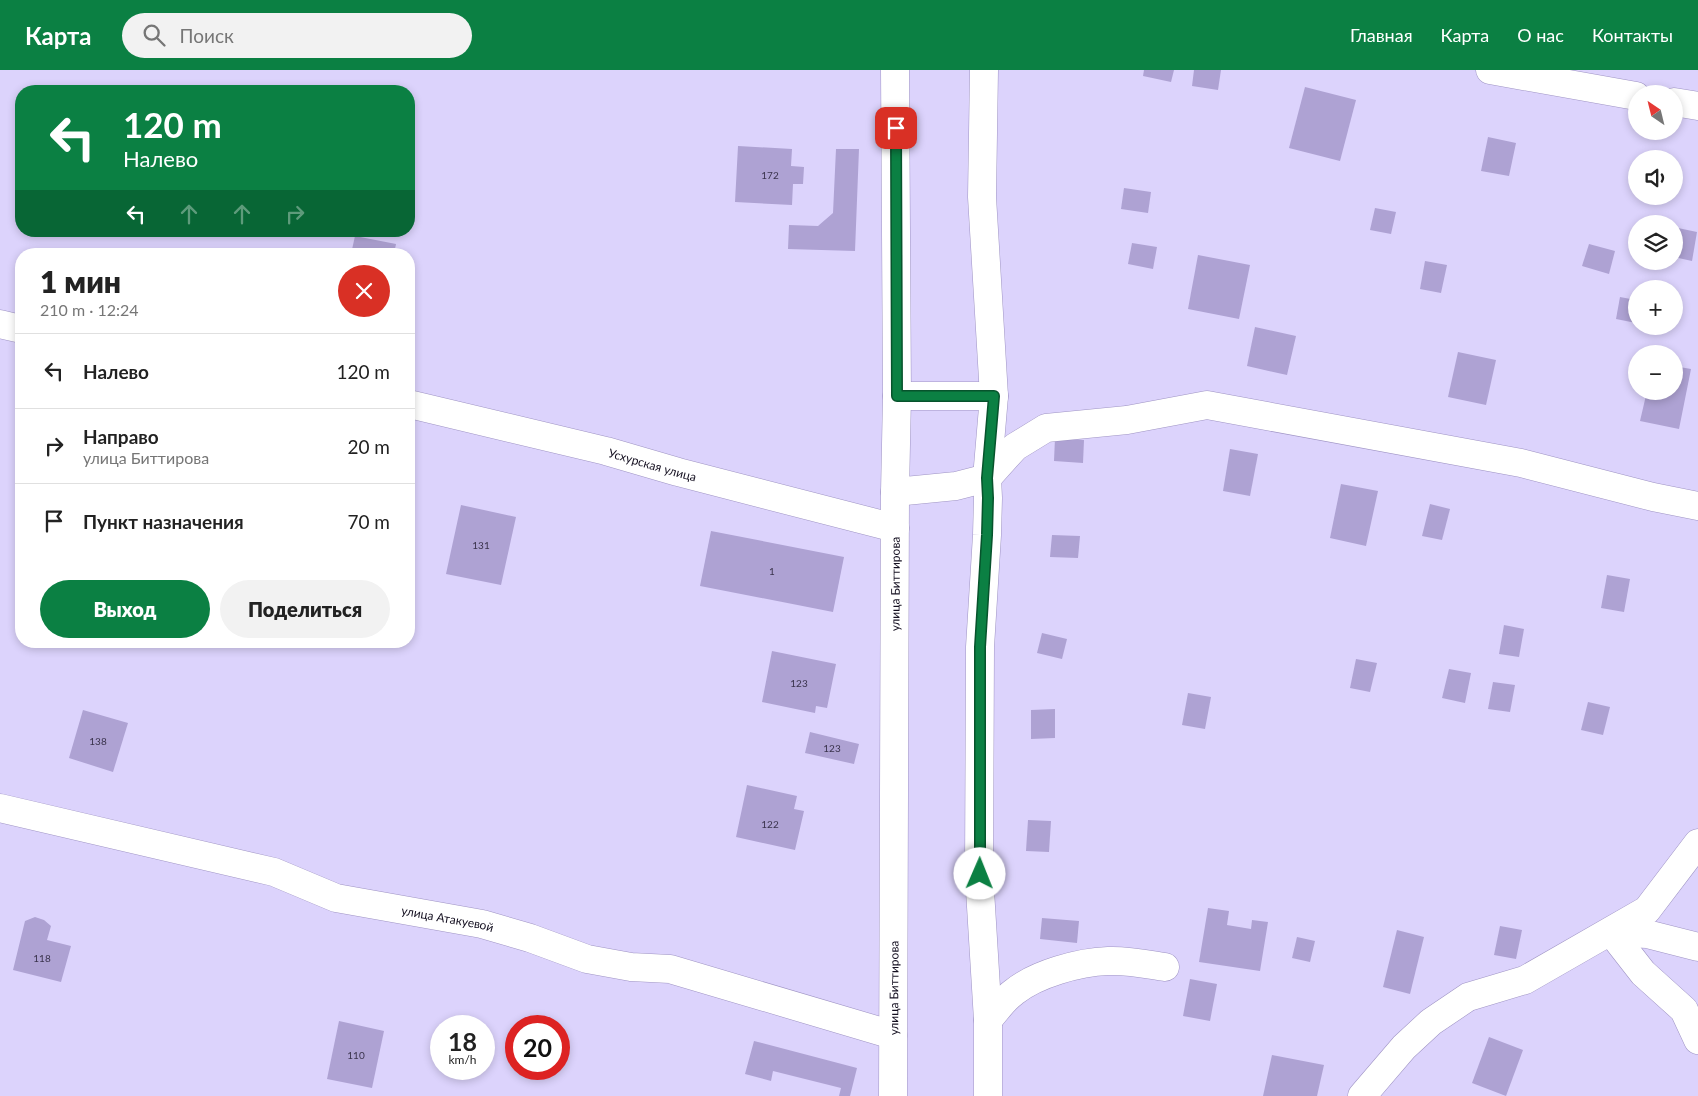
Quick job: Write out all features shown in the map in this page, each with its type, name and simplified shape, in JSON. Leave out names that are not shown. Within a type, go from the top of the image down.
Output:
[{"type":"street","name":"улица Биттирова","points":[[893,1096],[897,396],[895,70]]},
{"type":"street","points":[[984,70],[982,196],[994,396],[987,478],[987,535],[980,647],[980,874],[988,1020],[988,1096]]},
{"type":"street","points":[[1490,70],[1628,95]]},
{"type":"street","points":[[1683,104],[1698,106]]},
{"type":"street","points":[[0,324],[15,328]]},
{"type":"street","points":[[897,396],[994,396]]},
{"type":"street","name":"Усхурская улица","points":[[415,405],[606,451],[678,472],[895,528]]},
{"type":"street","points":[[895,492],[956,486],[987,478],[1014,448],[1046,428],[1127,420],[1207,405],[1521,463],[1653,497],[1698,506]]},
{"type":"street","name":"улица Атакуевой","points":[[0,808],[274,872],[336,898],[482,924],[530,938],[587,959],[631,967],[670,970],[893,1035]]},
{"type":"street","points":[[1362,1096],[1404,1047],[1438,1017],[1468,997],[1525,980],[1647,910],[1698,844]]},
{"type":"street","points":[[1611,932],[1647,934],[1698,947]]},
{"type":"street","points":[[1611,932],[1644,973],[1684,1010],[1698,1040]]},
{"type":"street","points":[[988,1020],[1013,992],[1053,972],[1106,961],[1127,961],[1165,967]]},
{"type":"building","points":[[1144,70],[1174,70],[1171,82],[1143,76]]},
{"type":"building","points":[[1194,70],[1221,70],[1218,90],[1192,86]]},
{"type":"building","points":[[1305,87],[1356,100],[1340,161],[1289,148]]},
{"type":"building","points":[[1488,137],[1516,143],[1509,176],[1481,171]]},
{"type":"building","points":[[738,146],[792,149],[791,166],[804,167],[803,184],[793,184],[792,205],[735,202]]},
{"type":"building","points":[[836,149],[859,149],[855,251],[788,249],[789,225],[818,226],[833,213]]},
{"type":"building","points":[[1124,188],[1151,192],[1148,213],[1121,209]]},
{"type":"building","points":[[1375,208],[1396,212],[1391,234],[1370,230]]},
{"type":"building","points":[[1683,229],[1697,232],[1692,261],[1683,259]]},
{"type":"building","points":[[355,237],[396,244],[395,248],[352,248]]},
{"type":"building","points":[[1132,243],[1157,247],[1153,269],[1128,264]]},
{"type":"building","points":[[1589,244],[1615,251],[1609,274],[1582,266]]},
{"type":"building","points":[[1198,255],[1250,265],[1239,319],[1188,309]]},
{"type":"building","points":[[1425,261],[1447,265],[1441,293],[1420,289]]},
{"type":"building","points":[[1620,297],[1628,298],[1628,321],[1616,319]]},
{"type":"building","points":[[1255,327],[1296,336],[1287,375],[1247,366]]},
{"type":"building","points":[[1458,352],[1496,360],[1486,405],[1448,397]]},
{"type":"building","points":[[1683,368],[1691,369],[1679,429],[1640,421],[1645,400],[1683,400]]},
{"type":"building","points":[[1055,438],[1084,440],[1083,463],[1054,461]]},
{"type":"building","points":[[1230,449],[1258,454],[1250,496],[1223,491]]},
{"type":"building","points":[[1341,484],[1378,491],[1366,546],[1330,538]]},
{"type":"building","points":[[1430,504],[1450,509],[1442,540],[1422,536]]},
{"type":"building","points":[[461,505],[516,517],[501,585],[446,574]]},
{"type":"building","points":[[711,531],[844,557],[833,612],[700,586]]},
{"type":"building","points":[[1052,535],[1080,536],[1078,558],[1050,557]]},
{"type":"building","points":[[1607,575],[1630,579],[1624,612],[1601,608]]},
{"type":"building","points":[[1504,625],[1524,629],[1519,657],[1499,654]]},
{"type":"building","points":[[1042,633],[1067,639],[1062,659],[1037,653]]},
{"type":"building","points":[[772,651],[836,664],[827,708],[816,706],[815,713],[762,702]]},
{"type":"building","points":[[1356,659],[1377,663],[1370,692],[1350,688]]},
{"type":"building","points":[[1449,669],[1471,673],[1465,703],[1442,698]]},
{"type":"building","points":[[1493,682],[1515,685],[1510,712],[1488,709]]},
{"type":"building","points":[[1188,693],[1211,697],[1205,729],[1182,725]]},
{"type":"building","points":[[1588,702],[1610,707],[1603,735],[1581,730]]},
{"type":"building","points":[[1055,709],[1055,738],[1031,739],[1031,710]]},
{"type":"building","points":[[83,710],[128,723],[113,772],[69,758]]},
{"type":"building","points":[[810,732],[859,744],[854,764],[805,753]]},
{"type":"building","points":[[747,785],[797,796],[794,809],[804,811],[795,850],[736,837]]},
{"type":"building","points":[[1028,820],[1051,821],[1049,852],[1026,851]]},
{"type":"building","points":[[1208,908],[1229,911],[1227,925],[1251,929],[1252,920],[1268,922],[1260,971],[1199,962]]},
{"type":"building","points":[[35,917],[44,920],[51,926],[47,940],[71,946],[61,982],[13,970],[25,921]]},
{"type":"building","points":[[1042,918],[1079,921],[1077,943],[1040,939]]},
{"type":"building","points":[[1500,926],[1522,930],[1516,959],[1494,955]]},
{"type":"building","points":[[1397,930],[1424,937],[1410,994],[1383,987]]},
{"type":"building","points":[[1297,937],[1315,941],[1310,962],[1292,958]]},
{"type":"building","points":[[1190,979],[1217,984],[1210,1021],[1183,1016]]},
{"type":"building","points":[[339,1021],[384,1031],[372,1088],[327,1079]]},
{"type":"building","points":[[1489,1037],[1523,1050],[1506,1096],[1472,1083]]},
{"type":"building","points":[[754,1041],[857,1068],[850,1096],[839,1096],[841,1088],[773,1071],[771,1081],[745,1074]]},
{"type":"building","points":[[1272,1055],[1324,1065],[1317,1096],[1263,1096]]},
{"type":"route","points":[[896,128],[897,396],[994,396],[987,478],[987,535],[980,647],[980,874]]}]
